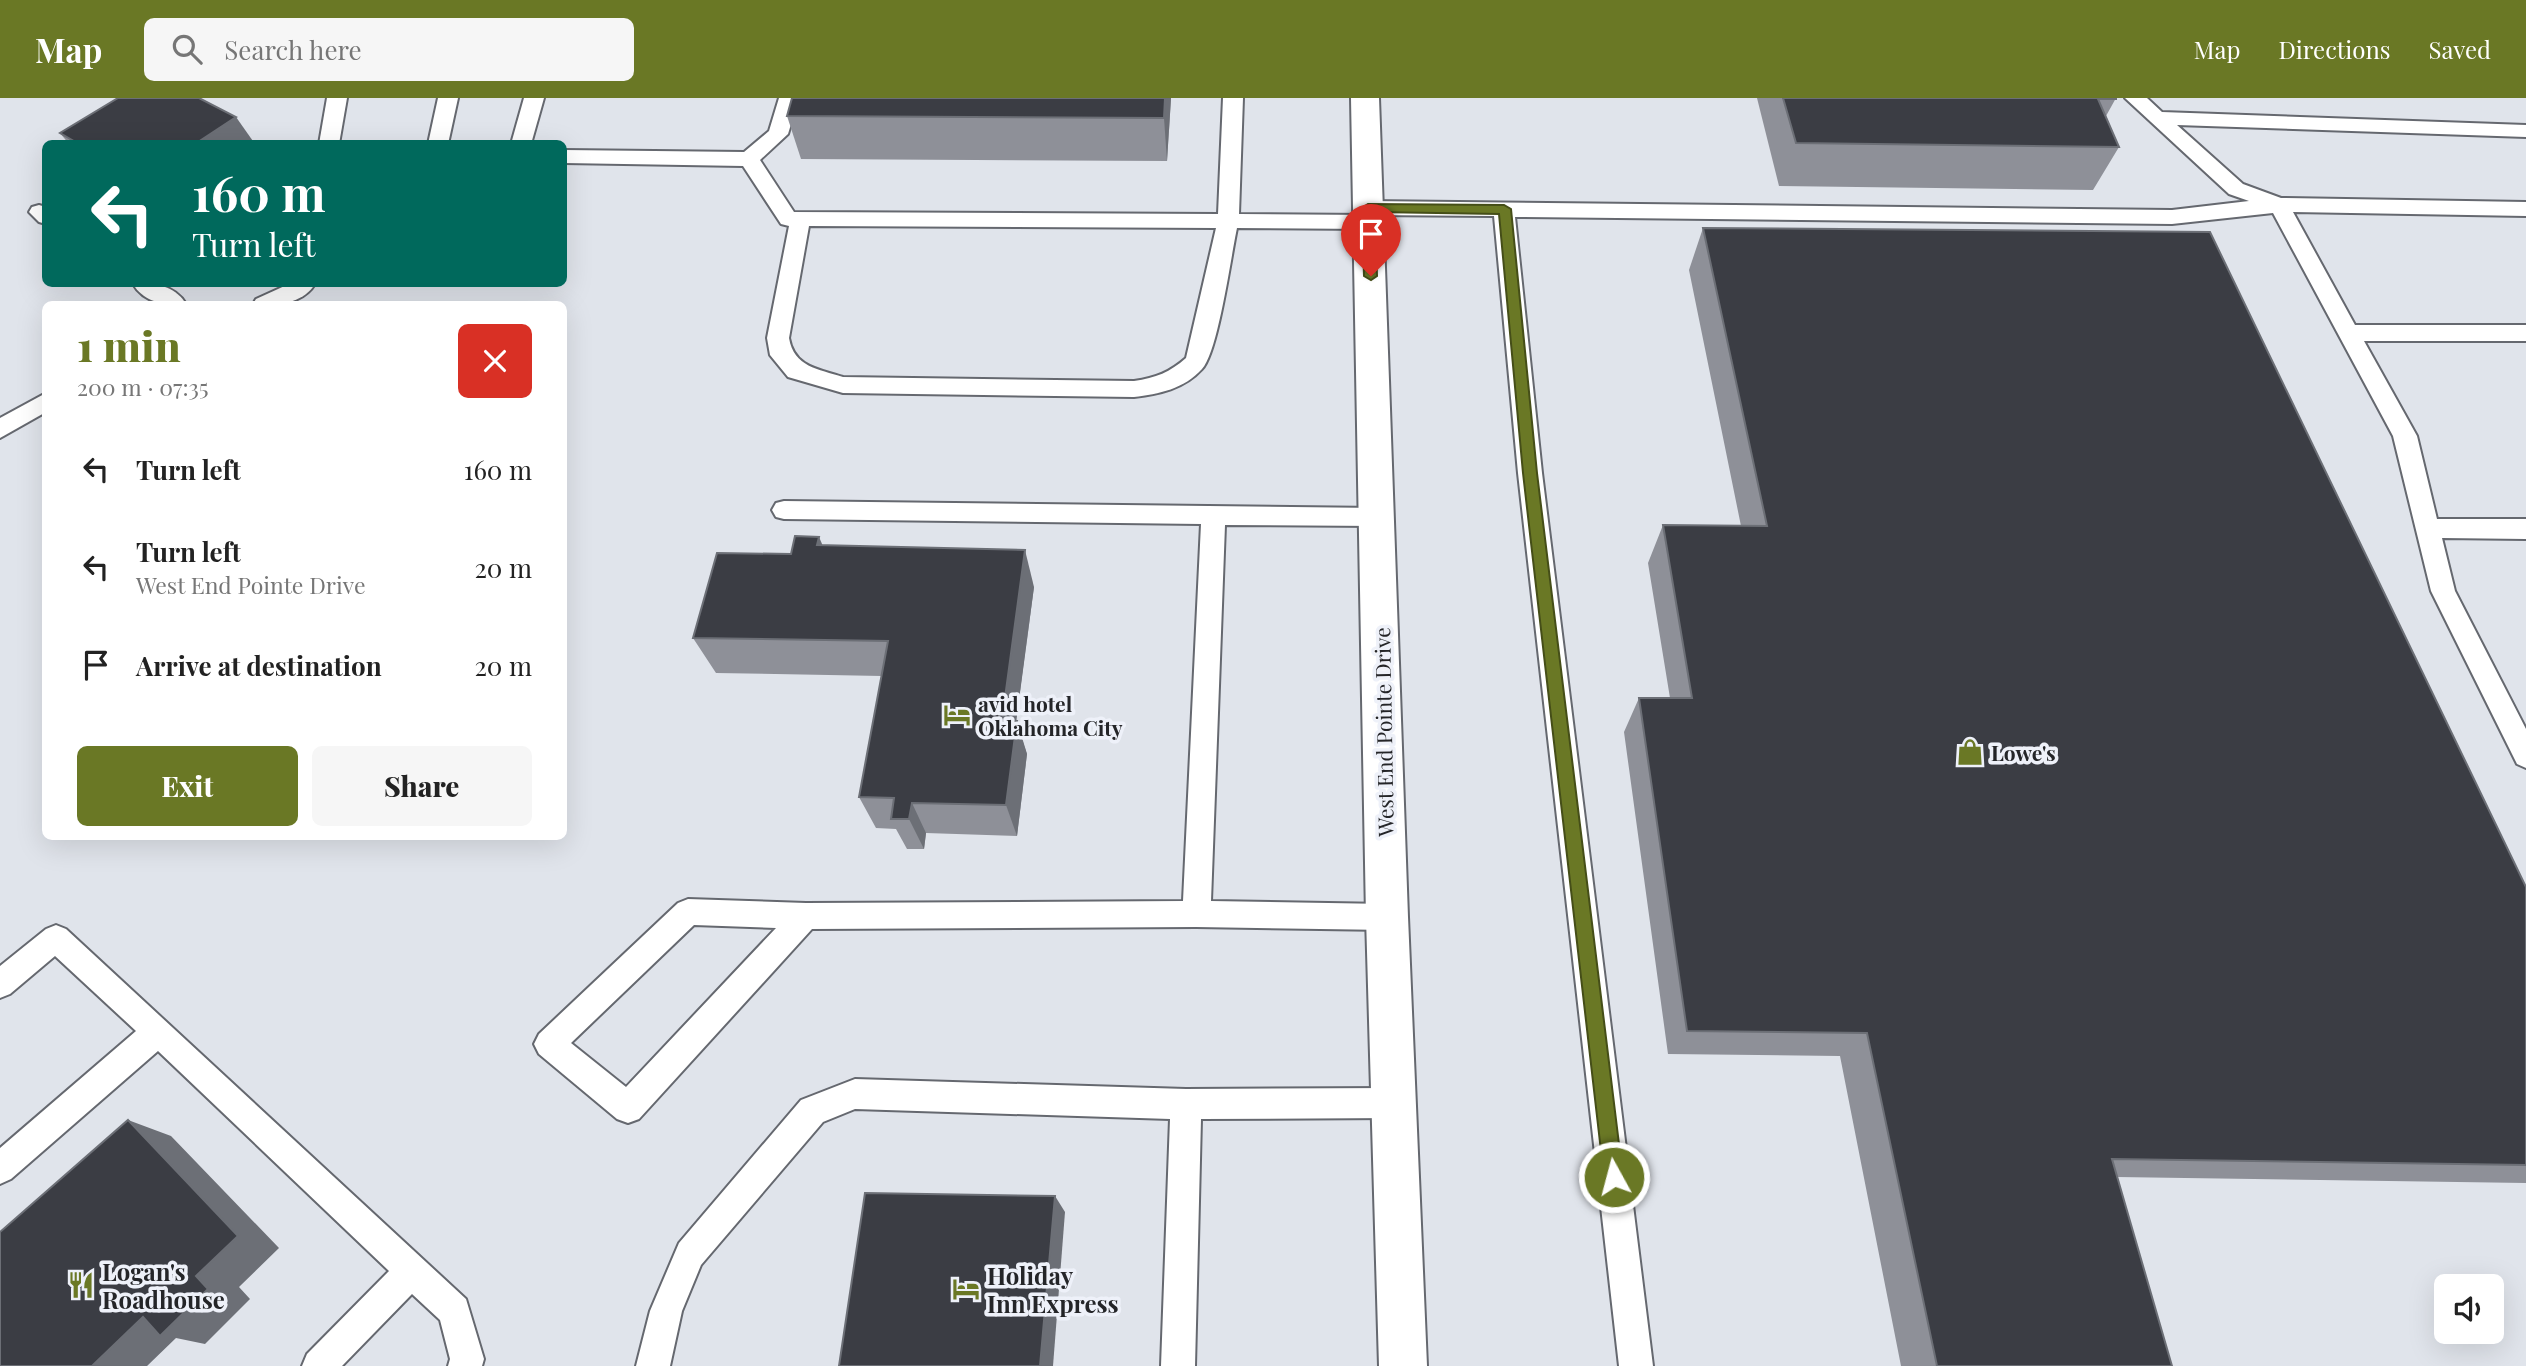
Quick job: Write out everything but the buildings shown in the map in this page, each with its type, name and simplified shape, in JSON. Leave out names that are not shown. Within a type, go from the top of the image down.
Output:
[{"type":"street","name":"West End Pointe Drive","points":[[1365,98],[1402,1366]]},
{"type":"lane","points":[[330,140],[337,98]]},
{"type":"lane","points":[[439,140],[448,98]]},
{"type":"lane","points":[[522,140],[534,98]]},
{"type":"lane","points":[[567,157],[749,159],[778,134],[789,98]]},
{"type":"lane","points":[[800,220],[778,338],[781,355],[796,371],[843,385],[1134,389],[1158,386],[1181,375],[1196,362],[1204,336],[1228,222],[1233,98]]},
{"type":"lane","points":[[2135,98],[2236,189],[2278,205],[2404,436],[2443,590],[2526,756]]},
{"type":"lane","points":[[2158,118],[2526,131]]},
{"type":"lane","points":[[749,159],[788,219],[800,220],[1228,222],[1504,209],[2172,217],[2278,205],[2526,209]]},
{"type":"lane","points":[[1504,209],[1530,473],[1636,1366]]},
{"type":"lane","points":[[155,287],[172,301]]},
{"type":"lane","points":[[272,301],[300,287]]},
{"type":"lane","points":[[2348,333],[2526,333]]},
{"type":"lane","points":[[0,429],[42,403]]},
{"type":"lane","points":[[783,510],[1378,517]]},
{"type":"lane","points":[[1196,914],[1213,514]]},
{"type":"lane","points":[[2427,528],[2526,529]]},
{"type":"lane","points":[[806,916],[628,1108],[549,1044],[688,912],[806,916],[1196,914],[1387,917]]},
{"type":"lane","points":[[0,984],[56,937],[454,1311],[467,1359],[465,1366]]},
{"type":"lane","points":[[0,1168],[158,1031]]},
{"type":"lane","points":[[653,1366],[666,1311],[690,1254],[812,1111],[855,1094],[1186,1104],[1395,1103]]},
{"type":"lane","points":[[1178,1366],[1186,1104]]},
{"type":"lane","points":[[319,1366],[413,1270]]},
{"type":"place","name":"avid hotel Oklahoma City","points":[[957,715]]},
{"type":"place","name":"Lowe's","points":[[1970,752]]},
{"type":"place","name":"Logan's Roadhouse","points":[[81,1285]]},
{"type":"place","name":"Holiday Inn Express","points":[[966,1289]]},
{"type":"route","points":[[1371,276],[1368,208],[1504,209],[1530,473],[1614,1177]]}]
